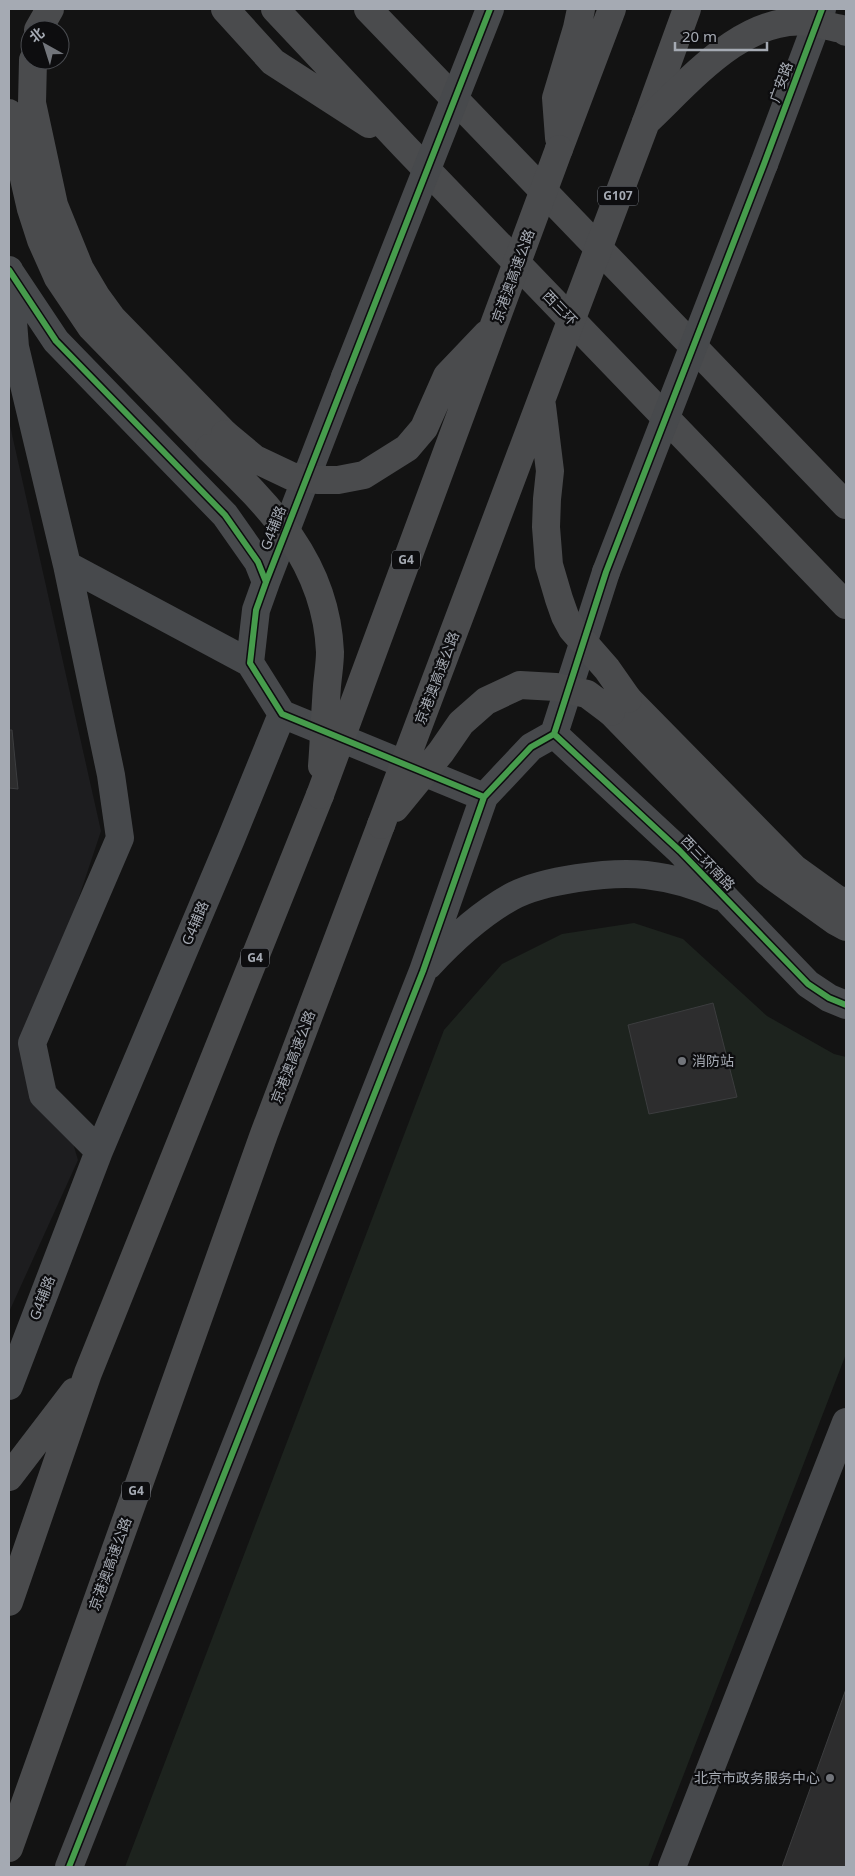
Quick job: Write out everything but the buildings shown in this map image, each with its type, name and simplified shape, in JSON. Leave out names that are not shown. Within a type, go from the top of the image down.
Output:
[{"type":"highway","points":[[44,20],[50,9]]},
{"type":"highway","points":[[225,9],[273,62],[404,146]]},
{"type":"highway","name":"西三环","points":[[275,9],[404,146],[846,605]]},
{"type":"highway","points":[[368,9],[846,505]]},
{"type":"highway","points":[[559,149],[556,98],[581,9]]},
{"type":"highway","points":[[559,149],[612,9]]},
{"type":"highway","name":"G107","points":[[590,270],[687,9]]},
{"type":"highway","points":[[646,122],[721,51],[748,33],[786,22],[808,22],[842,29],[846,32]]},
{"type":"highway","points":[[33,70],[32,103],[54,205],[80,269],[112,318],[217,441],[243,480],[298,547],[312,575],[323,608],[330,653],[320,795]]},
{"type":"highway","points":[[9,113],[31,209],[41,240],[58,278],[91,327],[217,441],[291,476],[317,480],[338,480],[364,475],[407,448],[424,428],[447,376],[494,326]]},
{"type":"highway","name":"京港澳高速公路","points":[[9,1602],[88,1373],[320,795],[559,149]]},
{"type":"highway","name":"京港澳高速公路","points":[[9,1848],[264,1134],[542,402],[590,270]]},
{"type":"highway","points":[[542,402],[550,471],[546,517],[549,565],[565,616],[572,628],[607,669],[620,705],[768,872],[846,927]]},
{"type":"highway","points":[[381,825],[461,723],[486,701],[520,685],[556,687],[587,694],[620,705],[794,868],[838,899],[846,902]]},
{"type":"highway","points":[[9,1477],[88,1373]]},
{"type":"street","name":"G4辅路","points":[[250,663],[256,610],[266,582],[490,9]]},
{"type":"street","name":"广安路","points":[[554,734],[606,572],[822,9]]},
{"type":"street","points":[[9,270],[12,346],[67,565],[111,775],[120,838],[32,1042],[43,1095],[99,1151]]},
{"type":"street","points":[[9,270],[56,342],[226,515],[258,562],[266,582]]},
{"type":"street","points":[[67,565],[250,663],[282,714],[484,796]]},
{"type":"street","name":"G4辅路","points":[[10,1377],[99,1151],[282,714]]},
{"type":"street","points":[[69,1867],[423,971],[484,796],[531,747],[554,734]]},
{"type":"street","name":"西三环南路","points":[[554,734],[680,851],[808,984],[829,998],[846,1005]]},
{"type":"street","points":[[423,971],[450,942],[480,916],[513,896],[550,882],[594,876],[644,875],[694,886],[725,899]]},
{"type":"street","points":[[672,1867],[846,1422]]},
{"type":"shaded area","points":[[9,421],[101,831],[37,1023],[78,1160],[9,1312]]},
{"type":"shaded area","points":[[634,923],[683,939],[767,1016],[834,1054],[846,1057],[846,1354],[648,1867],[125,1867],[444,1030],[502,964],[562,934]]},
{"type":"cycle path","points":[[484,797],[282,714],[250,663],[256,610],[266,582],[490,9]]},
{"type":"cycle path","points":[[69,1867],[423,971],[484,797],[531,747],[554,734],[606,572],[822,9]]},
{"type":"cycle path","points":[[9,270],[56,341],[225,515],[258,562],[266,582]]},
{"type":"cycle path","points":[[554,734],[680,851],[808,984],[829,998],[846,1005]]},
{"type":"place","name":"消防站","points":[[682,1061]]},
{"type":"place","name":"北京市政务服务中心","points":[[830,1778]]}]
